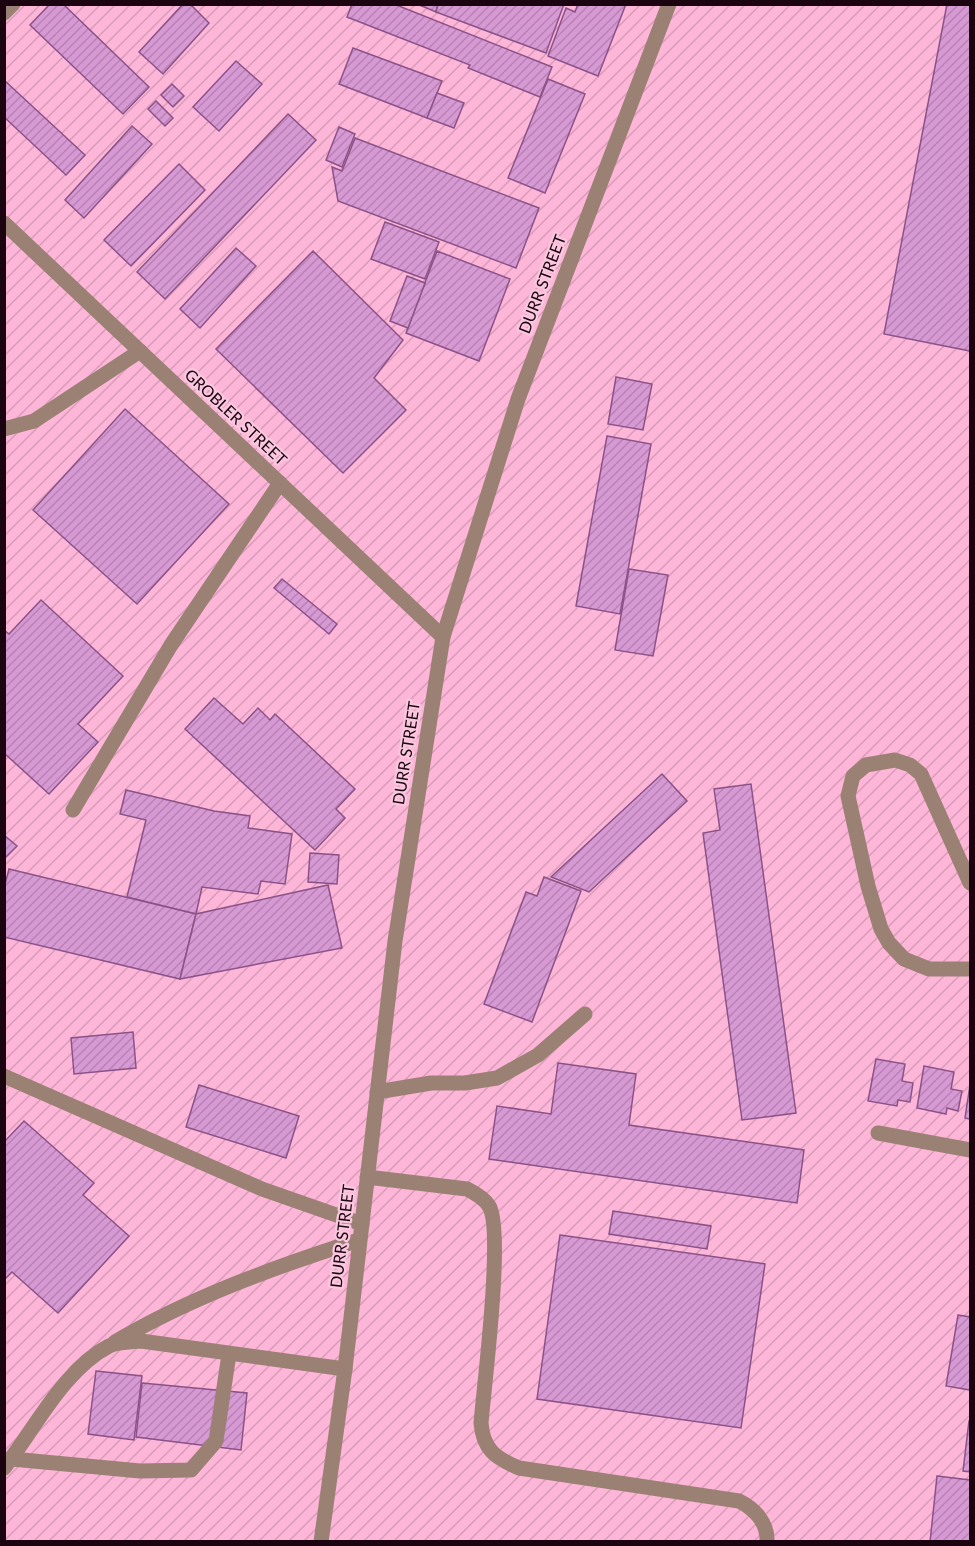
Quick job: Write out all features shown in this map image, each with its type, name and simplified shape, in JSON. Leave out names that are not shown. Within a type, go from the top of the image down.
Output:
[{"type":"street","points":[[4,13],[13,4]]},
{"type":"street","name":"DURR STREET","points":[[321,1542],[345,1369],[404,878],[443,637],[518,399],[669,4]]},
{"type":"street","name":"GROBLER STREET","points":[[4,223],[443,637]]},
{"type":"street","points":[[4,429],[34,421],[140,351]]},
{"type":"street","points":[[73,810],[171,645],[280,483]]},
{"type":"street","points":[[970,883],[921,774],[910,765],[895,760],[866,765],[853,776],[848,796],[868,886],[881,929],[889,943],[904,959],[929,969],[970,969]]},
{"type":"street","points":[[377,1092],[431,1083],[465,1083],[497,1078],[538,1055],[585,1014]]},
{"type":"street","points":[[4,1076],[262,1189],[362,1224]]},
{"type":"street","points":[[878,1133],[970,1150]]},
{"type":"street","points":[[367,1177],[467,1189],[477,1194],[490,1206],[496,1239],[482,1436],[488,1449],[500,1460],[519,1468],[739,1501],[749,1506],[763,1521],[767,1542]]},
{"type":"street","points":[[8,1463],[60,1391],[86,1364],[110,1345],[162,1314],[287,1263],[359,1240]]},
{"type":"street","points":[[110,1345],[141,1341],[345,1369]]},
{"type":"street","points":[[8,1463],[140,1471],[191,1470],[216,1441],[229,1354]]},
{"type":"shaded area","points":[[5,5],[970,5],[970,1541],[5,1541]]},
{"type":"building","points":[[50,4],[63,4],[149,87],[123,114],[30,25]]},
{"type":"building","points":[[183,4],[190,4],[209,23],[163,74],[139,52]]},
{"type":"building","points":[[352,4],[394,4],[552,67],[540,97],[468,68],[470,65],[347,17]]},
{"type":"building","points":[[417,4],[438,4],[436,12]]},
{"type":"building","points":[[438,4],[564,4],[546,53],[436,12]]},
{"type":"building","points":[[578,4],[626,4],[598,76],[548,56],[566,8],[575,12]]},
{"type":"building","points":[[947,4],[970,4],[970,351],[884,334]]},
{"type":"building","points":[[353,48],[442,81],[427,118],[339,84]]},
{"type":"building","points":[[236,61],[262,84],[219,131],[193,107]]},
{"type":"building","points":[[548,79],[585,94],[545,193],[508,178]]},
{"type":"building","points":[[4,80],[85,155],[66,175],[4,117]]},
{"type":"building","points":[[172,84],[184,96],[173,107],[161,95]]},
{"type":"building","points":[[437,93],[464,103],[454,128],[427,118]]},
{"type":"building","points":[[156,101],[173,118],[165,126],[148,109]]},
{"type":"building","points":[[288,114],[316,140],[165,299],[137,272]]},
{"type":"building","points":[[132,126],[152,144],[84,218],[65,200]]},
{"type":"building","points":[[339,127],[355,134],[342,167],[326,160]]},
{"type":"building","points":[[355,138],[539,208],[516,268],[338,201],[332,167],[342,171]]},
{"type":"building","points":[[179,164],[205,190],[131,266],[104,240]]},
{"type":"building","points":[[385,222],[439,242],[425,279],[371,259]]},
{"type":"building","points":[[236,248],[256,266],[200,328],[180,309]]},
{"type":"building","points":[[313,251],[403,340],[374,378],[406,410],[343,473],[216,349]]},
{"type":"building","points":[[437,251],[510,279],[479,361],[406,333]]},
{"type":"building","points":[[407,276],[425,283],[408,328],[390,321]]},
{"type":"building","points":[[616,377],[652,384],[643,430],[608,424]]},
{"type":"building","points":[[125,409],[229,504],[137,604],[33,510]]},
{"type":"building","points":[[607,436],[651,444],[620,614],[576,606]]},
{"type":"building","points":[[629,569],[668,575],[653,656],[615,650]]},
{"type":"building","points":[[282,579],[337,624],[329,634],[274,588]]},
{"type":"building","points":[[41,600],[123,676],[78,724],[98,742],[49,794],[4,753],[4,630],[9,634]]},
{"type":"building","points":[[214,698],[243,724],[258,708],[270,720],[275,714],[355,789],[336,809],[345,818],[315,850],[185,729]]},
{"type":"building","points":[[662,774],[687,801],[589,892],[551,877]]},
{"type":"building","points":[[751,784],[796,1113],[742,1120],[703,833],[720,830],[714,789]]},
{"type":"building","points":[[126,790],[214,811],[250,816],[248,828],[292,834],[285,884],[261,881],[258,894],[202,887],[196,914],[127,897],[146,820],[120,814]]},
{"type":"building","points":[[4,835],[17,846],[4,859]]},
{"type":"building","points":[[310,853],[339,855],[337,884],[308,882]]},
{"type":"building","points":[[9,869],[196,914],[180,979],[4,937],[4,888]]},
{"type":"building","points":[[544,877],[581,891],[532,1022],[484,1004],[526,892],[537,896]]},
{"type":"building","points":[[328,885],[342,948],[180,979],[196,914]]},
{"type":"building","points":[[133,1032],[136,1068],[74,1074],[71,1038]]},
{"type":"building","points":[[876,1059],[905,1064],[902,1081],[913,1083],[910,1102],[898,1100],[897,1106],[868,1101]]},
{"type":"building","points":[[558,1063],[636,1074],[629,1125],[804,1150],[797,1203],[489,1159],[497,1106],[551,1114]]},
{"type":"building","points":[[924,1066],[954,1072],[951,1089],[962,1091],[958,1111],[947,1108],[946,1114],[917,1108]]},
{"type":"building","points":[[199,1085],[299,1116],[286,1158],[186,1127]]},
{"type":"building","points":[[970,1085],[970,1119],[965,1118]]},
{"type":"building","points":[[24,1121],[94,1183],[83,1195],[129,1236],[58,1313],[12,1272],[4,1280],[4,1142]]},
{"type":"building","points":[[613,1211],[711,1226],[707,1249],[609,1234]]},
{"type":"building","points":[[560,1235],[765,1264],[741,1428],[537,1399]]},
{"type":"building","points":[[958,1315],[970,1317],[970,1390],[946,1386]]},
{"type":"building","points":[[96,1371],[142,1376],[134,1440],[88,1434]]},
{"type":"building","points":[[142,1383],[247,1393],[241,1450],[136,1437]]},
{"type":"building","points":[[970,1421],[970,1472],[963,1471]]},
{"type":"building","points":[[937,1476],[970,1480],[970,1542],[930,1542]]}]
